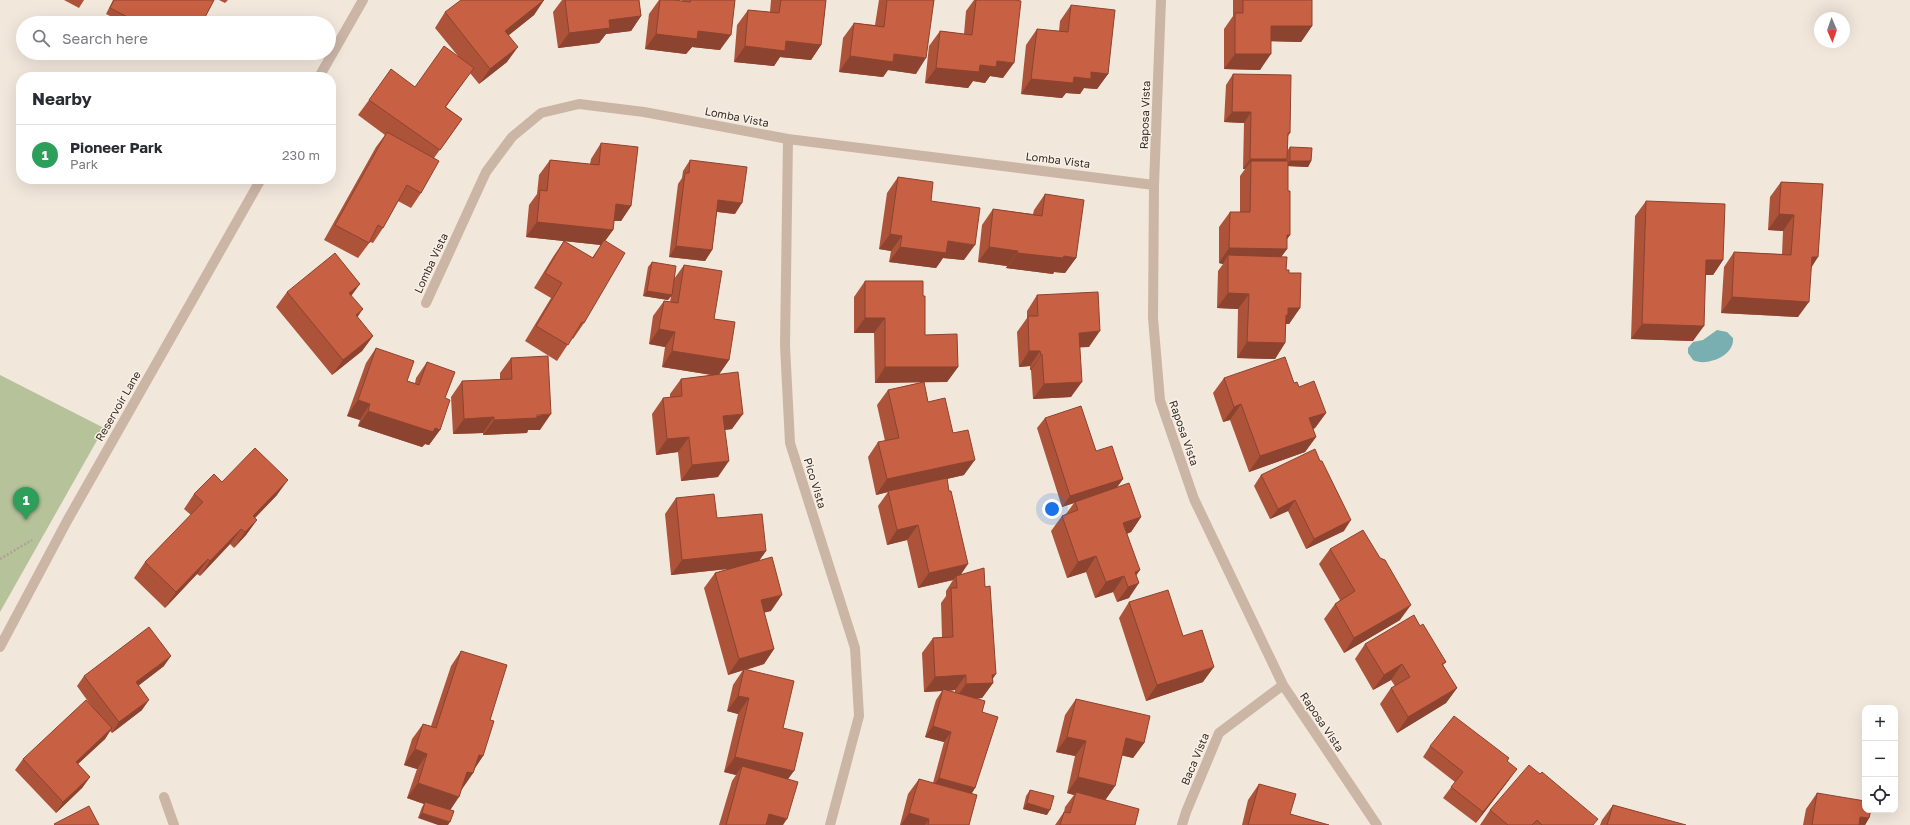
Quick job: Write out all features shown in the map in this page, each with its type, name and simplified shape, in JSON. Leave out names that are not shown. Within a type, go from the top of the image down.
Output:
[{"type":"street","points":[[336,47],[363,0]]},
{"type":"street","name":"Raposa Vista","points":[[1161,0],[1154,184],[1153,318],[1160,400],[1194,498],[1283,685],[1377,825]]},
{"type":"street","points":[[322,72],[329,60]]},
{"type":"street","name":"Lomba Vista","points":[[426,303],[486,172],[512,137],[542,113],[579,104],[644,112],[788,139],[1154,184]]},
{"type":"street","name":"Pico Vista","points":[[788,139],[785,346],[790,443],[855,648],[859,716],[830,825]]},
{"type":"street","name":"Reservoir Lane","points":[[0,647],[67,521],[258,184]]},
{"type":"street","name":"Baca Vista","points":[[1182,825],[1219,733],[1283,685]]},
{"type":"street","points":[[164,797],[174,825]]},
{"type":"green space","points":[[0,375],[104,428],[0,612]]},
{"type":"water","points":[[1717,330],[1727,332],[1733,338],[1732,344],[1725,355],[1712,361],[1699,362],[1693,360],[1688,353],[1688,348],[1693,342],[1703,340]]},
{"type":"building","points":[[114,0],[214,0],[206,16],[125,16],[110,8]]},
{"type":"building","points":[[461,0],[544,0],[505,31],[518,47],[490,69],[445,12]]},
{"type":"building","points":[[565,0],[639,0],[641,16],[609,20],[610,28],[569,33]]},
{"type":"building","points":[[660,0],[690,2],[691,0],[735,0],[731,35],[698,31],[697,39],[656,34]]},
{"type":"building","points":[[781,0],[826,0],[821,45],[786,41],[785,51],[745,46],[748,10],[779,13]]},
{"type":"building","points":[[887,0],[934,0],[926,58],[894,54],[893,62],[850,56],[854,23],[884,27]]},
{"type":"building","points":[[976,0],[1021,1],[1014,63],[997,61],[996,67],[980,65],[979,72],[936,68],[940,31],[972,35]]},
{"type":"building","points":[[1243,0],[1312,0],[1312,26],[1271,26],[1271,54],[1235,54],[1235,13],[1243,13]]},
{"type":"building","points":[[1071,5],[1115,10],[1108,74],[1091,72],[1091,79],[1074,77],[1073,83],[1031,79],[1037,29],[1068,32]]},
{"type":"building","points":[[444,46],[474,68],[445,107],[462,119],[440,150],[369,100],[391,69],[415,87]]},
{"type":"building","points":[[1233,74],[1291,75],[1290,133],[1288,133],[1287,159],[1250,159],[1251,112],[1232,112]]},
{"type":"building","points":[[387,132],[439,161],[421,193],[407,185],[383,228],[378,225],[369,243],[335,225]]},
{"type":"building","points":[[601,143],[638,147],[631,206],[616,204],[613,230],[537,222],[540,190],[547,191],[550,160],[599,165]]},
{"type":"building","points":[[1290,147],[1312,148],[1311,161],[1290,161]]},
{"type":"building","points":[[690,160],[747,167],[742,203],[718,200],[712,250],[676,246],[685,173],[689,173]]},
{"type":"building","points":[[1251,161],[1288,161],[1290,235],[1287,235],[1287,249],[1229,248],[1230,212],[1250,212]]},
{"type":"building","points":[[898,177],[933,182],[931,201],[980,208],[975,245],[948,241],[946,253],[900,247],[902,236],[890,234]]},
{"type":"building","points":[[1781,182],[1823,184],[1818,257],[1812,257],[1809,302],[1732,297],[1734,252],[1791,255],[1794,215],[1779,214]]},
{"type":"building","points":[[1045,194],[1084,200],[1076,258],[1017,253],[1018,251],[989,247],[993,209],[1042,216]]},
{"type":"building","points":[[1646,201],[1725,204],[1723,260],[1706,260],[1704,326],[1642,324]]},
{"type":"building","points":[[604,240],[625,253],[584,323],[582,322],[568,345],[536,326],[562,283],[545,273],[564,241],[593,258]]},
{"type":"building","points":[[335,253],[360,284],[349,293],[363,309],[356,315],[373,336],[343,360],[287,292]]},
{"type":"building","points":[[1228,255],[1287,257],[1286,270],[1289,270],[1289,273],[1301,273],[1300,308],[1288,308],[1288,315],[1286,315],[1285,343],[1247,342],[1249,294],[1228,293]]},
{"type":"building","points":[[652,262],[676,266],[672,295],[647,291]]},
{"type":"building","points":[[684,265],[722,271],[714,319],[735,322],[729,360],[672,351],[675,332],[659,329],[664,301],[678,303]]},
{"type":"building","points":[[865,281],[923,281],[923,296],[925,296],[925,335],[957,334],[958,367],[885,367],[885,318],[865,318]]},
{"type":"building","points":[[1098,292],[1100,331],[1079,333],[1082,382],[1044,384],[1042,354],[1041,355],[1040,351],[1029,351],[1028,316],[1038,316],[1037,295]]},
{"type":"building","points":[[376,348],[414,361],[407,381],[419,385],[427,362],[455,372],[445,398],[450,400],[440,430],[435,428],[433,432],[368,411],[370,404],[358,400]]},
{"type":"building","points":[[548,356],[551,414],[537,415],[537,418],[494,420],[494,417],[464,419],[462,381],[512,379],[511,358]]},
{"type":"building","points":[[1285,357],[1294,383],[1297,382],[1299,387],[1314,381],[1326,413],[1309,418],[1316,437],[1260,456],[1241,404],[1234,407],[1224,378]]},
{"type":"building","points":[[738,372],[743,414],[723,416],[729,461],[692,465],[689,437],[667,439],[663,398],[682,396],[681,379]]},
{"type":"building","points":[[924,382],[928,402],[945,398],[953,433],[968,430],[975,460],[887,479],[878,442],[899,438],[888,390]]},
{"type":"building","points":[[1081,406],[1096,451],[1112,446],[1123,479],[1070,496],[1045,418]]},
{"type":"building","points":[[255,448],[288,480],[253,516],[257,520],[245,532],[241,529],[210,561],[208,559],[176,592],[145,562],[203,502],[194,494],[214,474],[222,482]]},
{"type":"building","points":[[1315,449],[1351,520],[1314,539],[1295,500],[1278,509],[1261,475]]},
{"type":"building","points":[[947,478],[968,564],[929,573],[918,525],[897,530],[888,491]]},
{"type":"building","points":[[1129,483],[1141,517],[1123,523],[1140,570],[1135,572],[1139,583],[1128,587],[1124,576],[1106,582],[1096,556],[1078,562],[1062,516],[1078,510],[1075,502]]},
{"type":"building","points":[[714,494],[717,518],[762,514],[766,551],[682,560],[676,498]]},
{"type":"building","points":[[1363,530],[1380,558],[1385,560],[1411,605],[1354,638],[1335,604],[1355,591],[1330,549]]},
{"type":"building","points":[[772,557],[782,595],[761,600],[774,649],[739,659],[715,573]]},
{"type":"building","points":[[984,568],[985,587],[990,586],[996,674],[992,675],[993,683],[966,684],[966,675],[935,677],[933,638],[953,637],[951,588],[957,588],[956,576]]},
{"type":"building","points":[[1168,590],[1183,636],[1202,630],[1214,667],[1157,685],[1129,602]]},
{"type":"building","points":[[1414,615],[1420,626],[1423,624],[1446,662],[1442,664],[1457,688],[1408,717],[1391,688],[1410,677],[1402,664],[1384,675],[1365,644]]},
{"type":"building","points":[[149,627],[171,656],[136,682],[149,700],[119,722],[84,676]]},
{"type":"building","points":[[461,651],[507,665],[490,720],[494,721],[483,756],[479,755],[473,773],[467,772],[459,797],[418,783],[427,754],[415,749],[423,724],[436,728]]},
{"type":"building","points":[[744,669],[794,681],[783,728],[803,733],[794,771],[735,757],[749,698],[738,696]]},
{"type":"building","points":[[943,689],[985,701],[982,712],[998,717],[975,788],[939,778],[951,732],[933,726]]},
{"type":"building","points":[[1076,699],[1150,716],[1144,743],[1126,738],[1115,786],[1078,777],[1086,741],[1067,737]]},
{"type":"building","points":[[86,700],[112,728],[76,762],[90,777],[63,802],[23,759]]},
{"type":"building","points":[[1454,716],[1509,758],[1507,761],[1517,769],[1483,812],[1451,787],[1463,772],[1430,746]]},
{"type":"building","points":[[1529,765],[1540,774],[1542,772],[1598,819],[1593,825],[1542,825],[1537,820],[1532,825],[1508,825],[1490,810]]},
{"type":"building","points":[[742,766],[798,782],[787,819],[769,814],[766,825],[726,825]]},
{"type":"building","points":[[919,779],[977,795],[969,825],[928,825],[929,819],[909,813]]},
{"type":"building","points":[[1259,784],[1296,794],[1290,814],[1329,825],[1248,825]]},
{"type":"building","points":[[1030,790],[1054,796],[1050,810],[1027,803]]},
{"type":"building","points":[[1076,792],[1139,809],[1135,825],[1060,825],[1064,812],[1070,813]]},
{"type":"building","points":[[1817,793],[1862,800],[1862,813],[1870,813],[1869,818],[1860,817],[1859,825],[1812,825]]},
{"type":"building","points":[[425,802],[454,811],[450,822],[422,813]]},
{"type":"building","points":[[1613,805],[1686,825],[1607,825]]},
{"type":"building","points":[[89,806],[99,825],[54,824]]},
{"type":"place","name":"Pioneer Park","points":[[26,520]]}]
